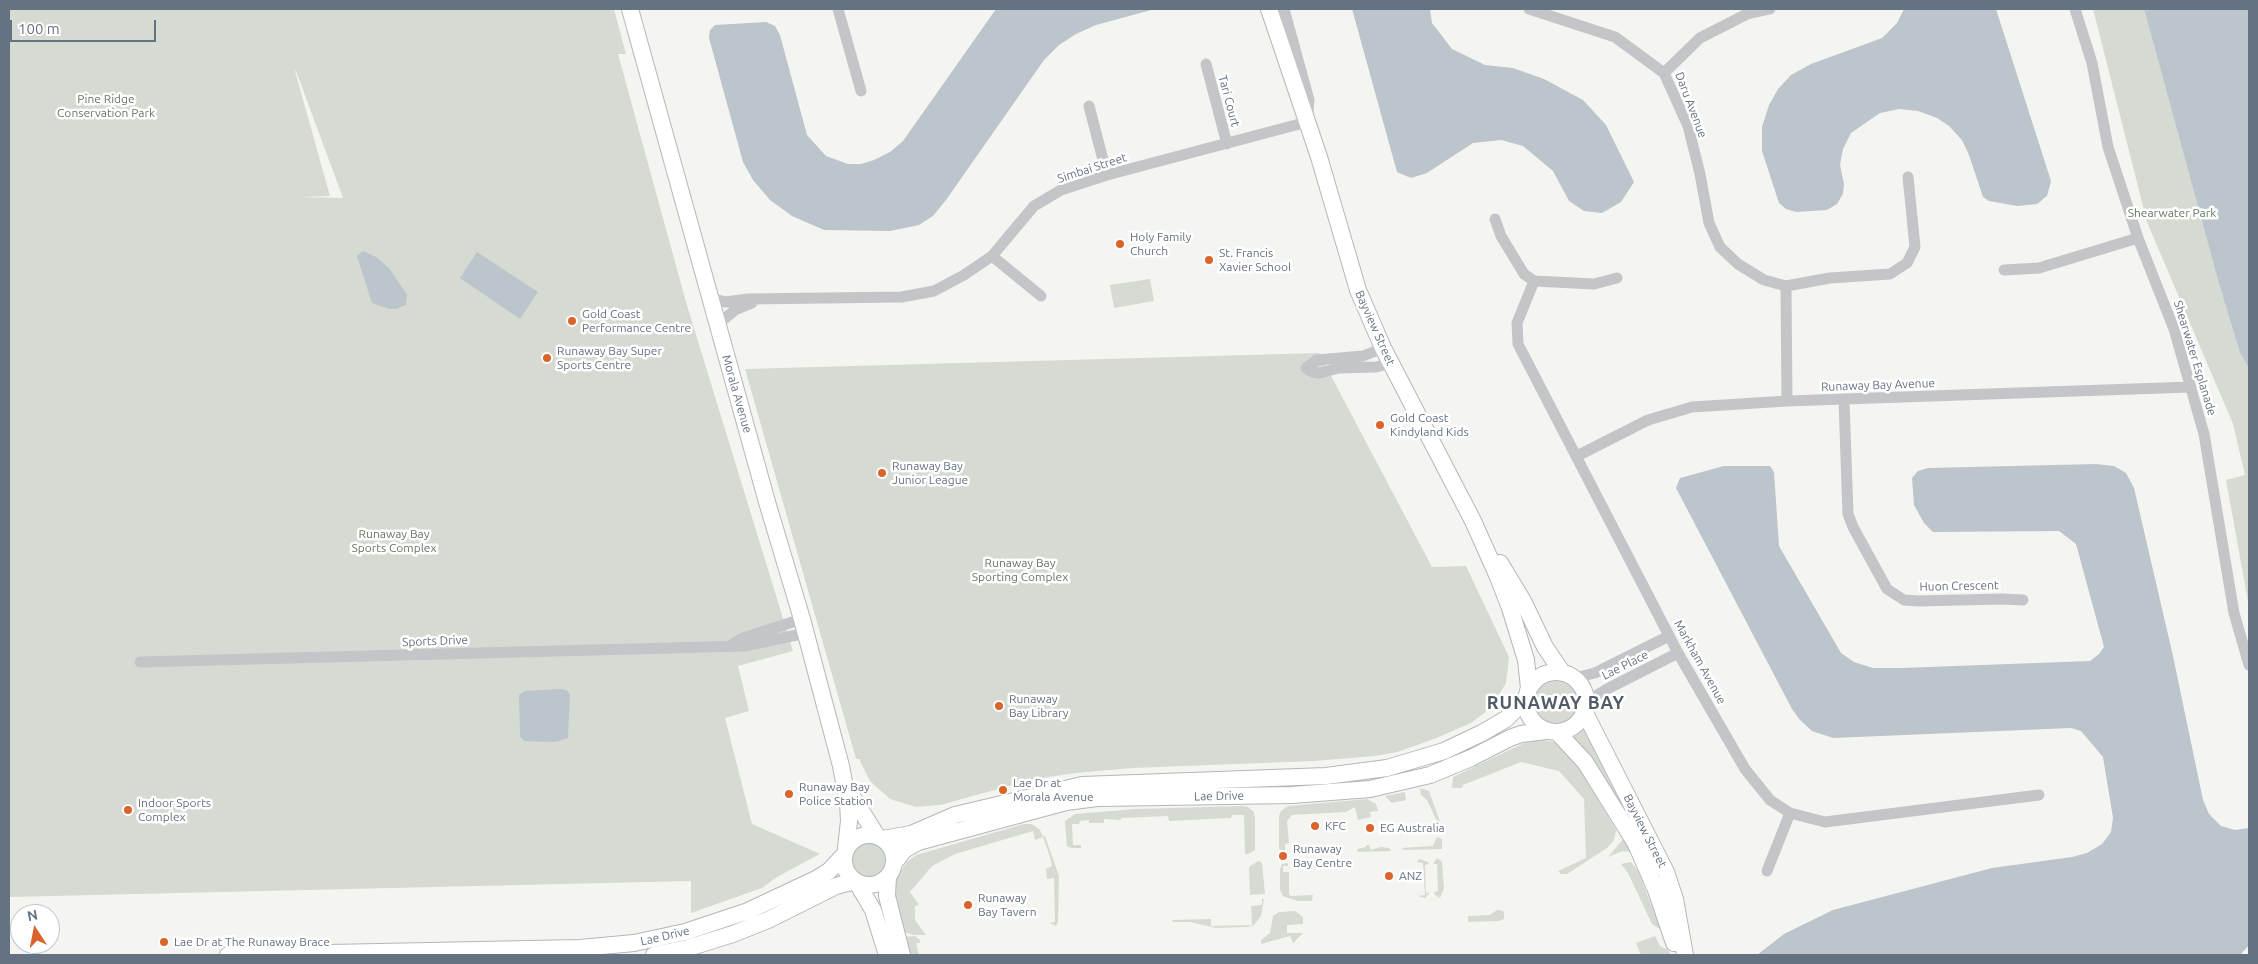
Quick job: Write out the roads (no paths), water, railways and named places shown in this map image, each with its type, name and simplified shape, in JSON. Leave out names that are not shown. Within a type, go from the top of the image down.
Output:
[{"type":"main road","name":"Morala Avenue","points":[[630,9],[767,502],[804,626],[844,779],[849,821],[845,851]]},
{"type":"main road","name":"Bayview Street","points":[[1269,9],[1307,122],[1358,290],[1383,348],[1473,521],[1510,608],[1526,660],[1527,694]]},
{"type":"main road","name":"Bayview Street","points":[[1473,521],[1514,584],[1545,647],[1568,675]]},
{"type":"main road","points":[[1547,673],[1568,675],[1584,690],[1586,709],[1574,727],[1552,732],[1537,726],[1530,719],[1526,710],[1527,694],[1534,681],[1547,673]]},
{"type":"main road","name":"Lae Drive","points":[[880,837],[911,834],[955,815],[1082,785],[1339,775],[1387,768],[1438,753],[1491,728],[1513,713],[1527,694]]},
{"type":"main road","name":"Bayview Street","points":[[1586,709],[1666,872],[1675,899],[1685,955]]},
{"type":"main road","name":"Bayview Street","points":[[1552,732],[1585,762],[1636,844],[1656,890],[1679,955]]},
{"type":"main road","name":"Lae Drive","points":[[891,869],[904,850],[918,842],[1066,802],[1097,798],[1292,796],[1343,792],[1384,786],[1430,775],[1521,734],[1552,732]]},
{"type":"main road","points":[[1430,775],[1432,764],[1438,753]]},
{"type":"main road","name":"Morala Avenue","points":[[844,779],[856,804],[880,837]]},
{"type":"main road","points":[[887,955],[873,910],[856,882],[845,870],[845,851],[856,838],[870,834],[880,837],[892,849],[887,896],[902,955]]},
{"type":"main road","name":"Lae Drive","points":[[228,955],[580,948],[635,949],[748,911],[829,871],[845,851]]},
{"type":"main road","points":[[856,882],[867,885],[876,884],[891,869]]},
{"type":"main road","name":"Lae Drive","points":[[654,955],[681,952],[753,926],[836,886],[856,882]]},
{"type":"street","points":[[838,9],[861,91]]},
{"type":"street","name":"Bayview Street","points":[[1284,9],[1309,100],[1307,122]]},
{"type":"street","name":"Daru Avenue","points":[[1530,9],[1615,37],[1664,73],[1688,126],[1700,174],[1709,223],[1720,246],[1738,264],[1764,280],[1786,286],[1830,278],[1890,274],[1907,263],[1915,247],[1908,177]]},
{"type":"street","points":[[1664,73],[1700,38],[1747,14],[1770,9]]},
{"type":"street","name":"Shearwater Esplanade","points":[[2075,9],[2092,63],[2108,147],[2138,238],[2174,329],[2204,434],[2234,613],[2249,665]]},
{"type":"street","name":"Tari Court","points":[[1206,64],[1227,144]]},
{"type":"street","points":[[1089,106],[1108,175]]},
{"type":"street","name":"Simbai Street","points":[[711,300],[726,302],[766,299],[902,297],[934,291],[964,275],[992,256],[1034,206],[1061,190],[1108,175],[1307,122]]},
{"type":"street","points":[[1494,219],[1501,236],[1524,274],[1534,281],[1594,284],[1617,278]]},
{"type":"street","points":[[2004,270],[2039,268],[2138,238]]},
{"type":"street","points":[[992,256],[1041,296]]},
{"type":"street","name":"Markham Avenue","points":[[1534,281],[1517,323],[1518,344],[1678,653],[1745,770],[1770,800],[1790,813],[1825,822],[2039,795]]},
{"type":"street","points":[[1786,286],[1787,401]]},
{"type":"street","name":"Simbai Street","points":[[718,324],[735,310],[766,299]]},
{"type":"street","points":[[1383,348],[1363,356],[1317,360],[1306,368],[1316,373],[1339,368],[1376,367],[1391,363]]},
{"type":"street","name":"Runaway Bay Avenue","points":[[1577,456],[1628,428],[1667,413],[1699,406],[1787,401],[1844,401],[2191,387]]},
{"type":"street","name":"Huon Crescent","points":[[1844,401],[1848,514],[1852,526],[1887,589],[1904,600],[2023,600]]},
{"type":"street","name":"Sports Drive","points":[[140,662],[592,651],[752,645],[804,626]]},
{"type":"street","name":"Lae Place","points":[[1568,675],[1595,673],[1669,636]]},
{"type":"street","name":"Lae Place","points":[[1586,709],[1608,688],[1678,653]]},
{"type":"street","points":[[1767,871],[1790,813]]},
{"type":"place","name":"Holy Family Church","points":[[1120,244]]},
{"type":"place","name":"St. Francis Xavier School","points":[[1209,260]]},
{"type":"place","name":"Gold Coast Performance Centre","points":[[572,321]]},
{"type":"place","name":"Runaway Bay Super Sports Centre","points":[[547,358]]},
{"type":"place","name":"Gold Coast Kindyland Kids","points":[[1380,425]]},
{"type":"place","name":"Runaway Bay Junior League","points":[[882,473]]},
{"type":"place","name":"Runaway Bay Library","points":[[999,706]]},
{"type":"place","name":"Lae Dr at Morala Avenue","points":[[1003,790]]},
{"type":"place","name":"Runaway Bay Police Station","points":[[789,794]]},
{"type":"place","name":"Indoor Sports Complex","points":[[128,810]]},
{"type":"place","name":"KFC","points":[[1315,826]]},
{"type":"place","name":"EG Australia","points":[[1370,828]]},
{"type":"place","name":"Runaway Bay Centre","points":[[1283,856]]},
{"type":"place","name":"ANZ","points":[[1389,876]]},
{"type":"place","name":"Runaway Bay Tavern","points":[[968,905]]},
{"type":"place","name":"Lae Dr at The Runaway Brace","points":[[164,942]]},
{"type":"district","name":"RUNAWAY BAY","points":[[1556,703]]},
{"type":"park label","name":"Pine Ridge Conservation Park","points":[[106,106]]},
{"type":"park label","name":"Shearwater Park","points":[[2172,213]]},
{"type":"park label","name":"Runaway Bay Sports Complex","points":[[394,541]]},
{"type":"park label","name":"Runaway Bay Sporting Complex","points":[[1020,570]]}]
